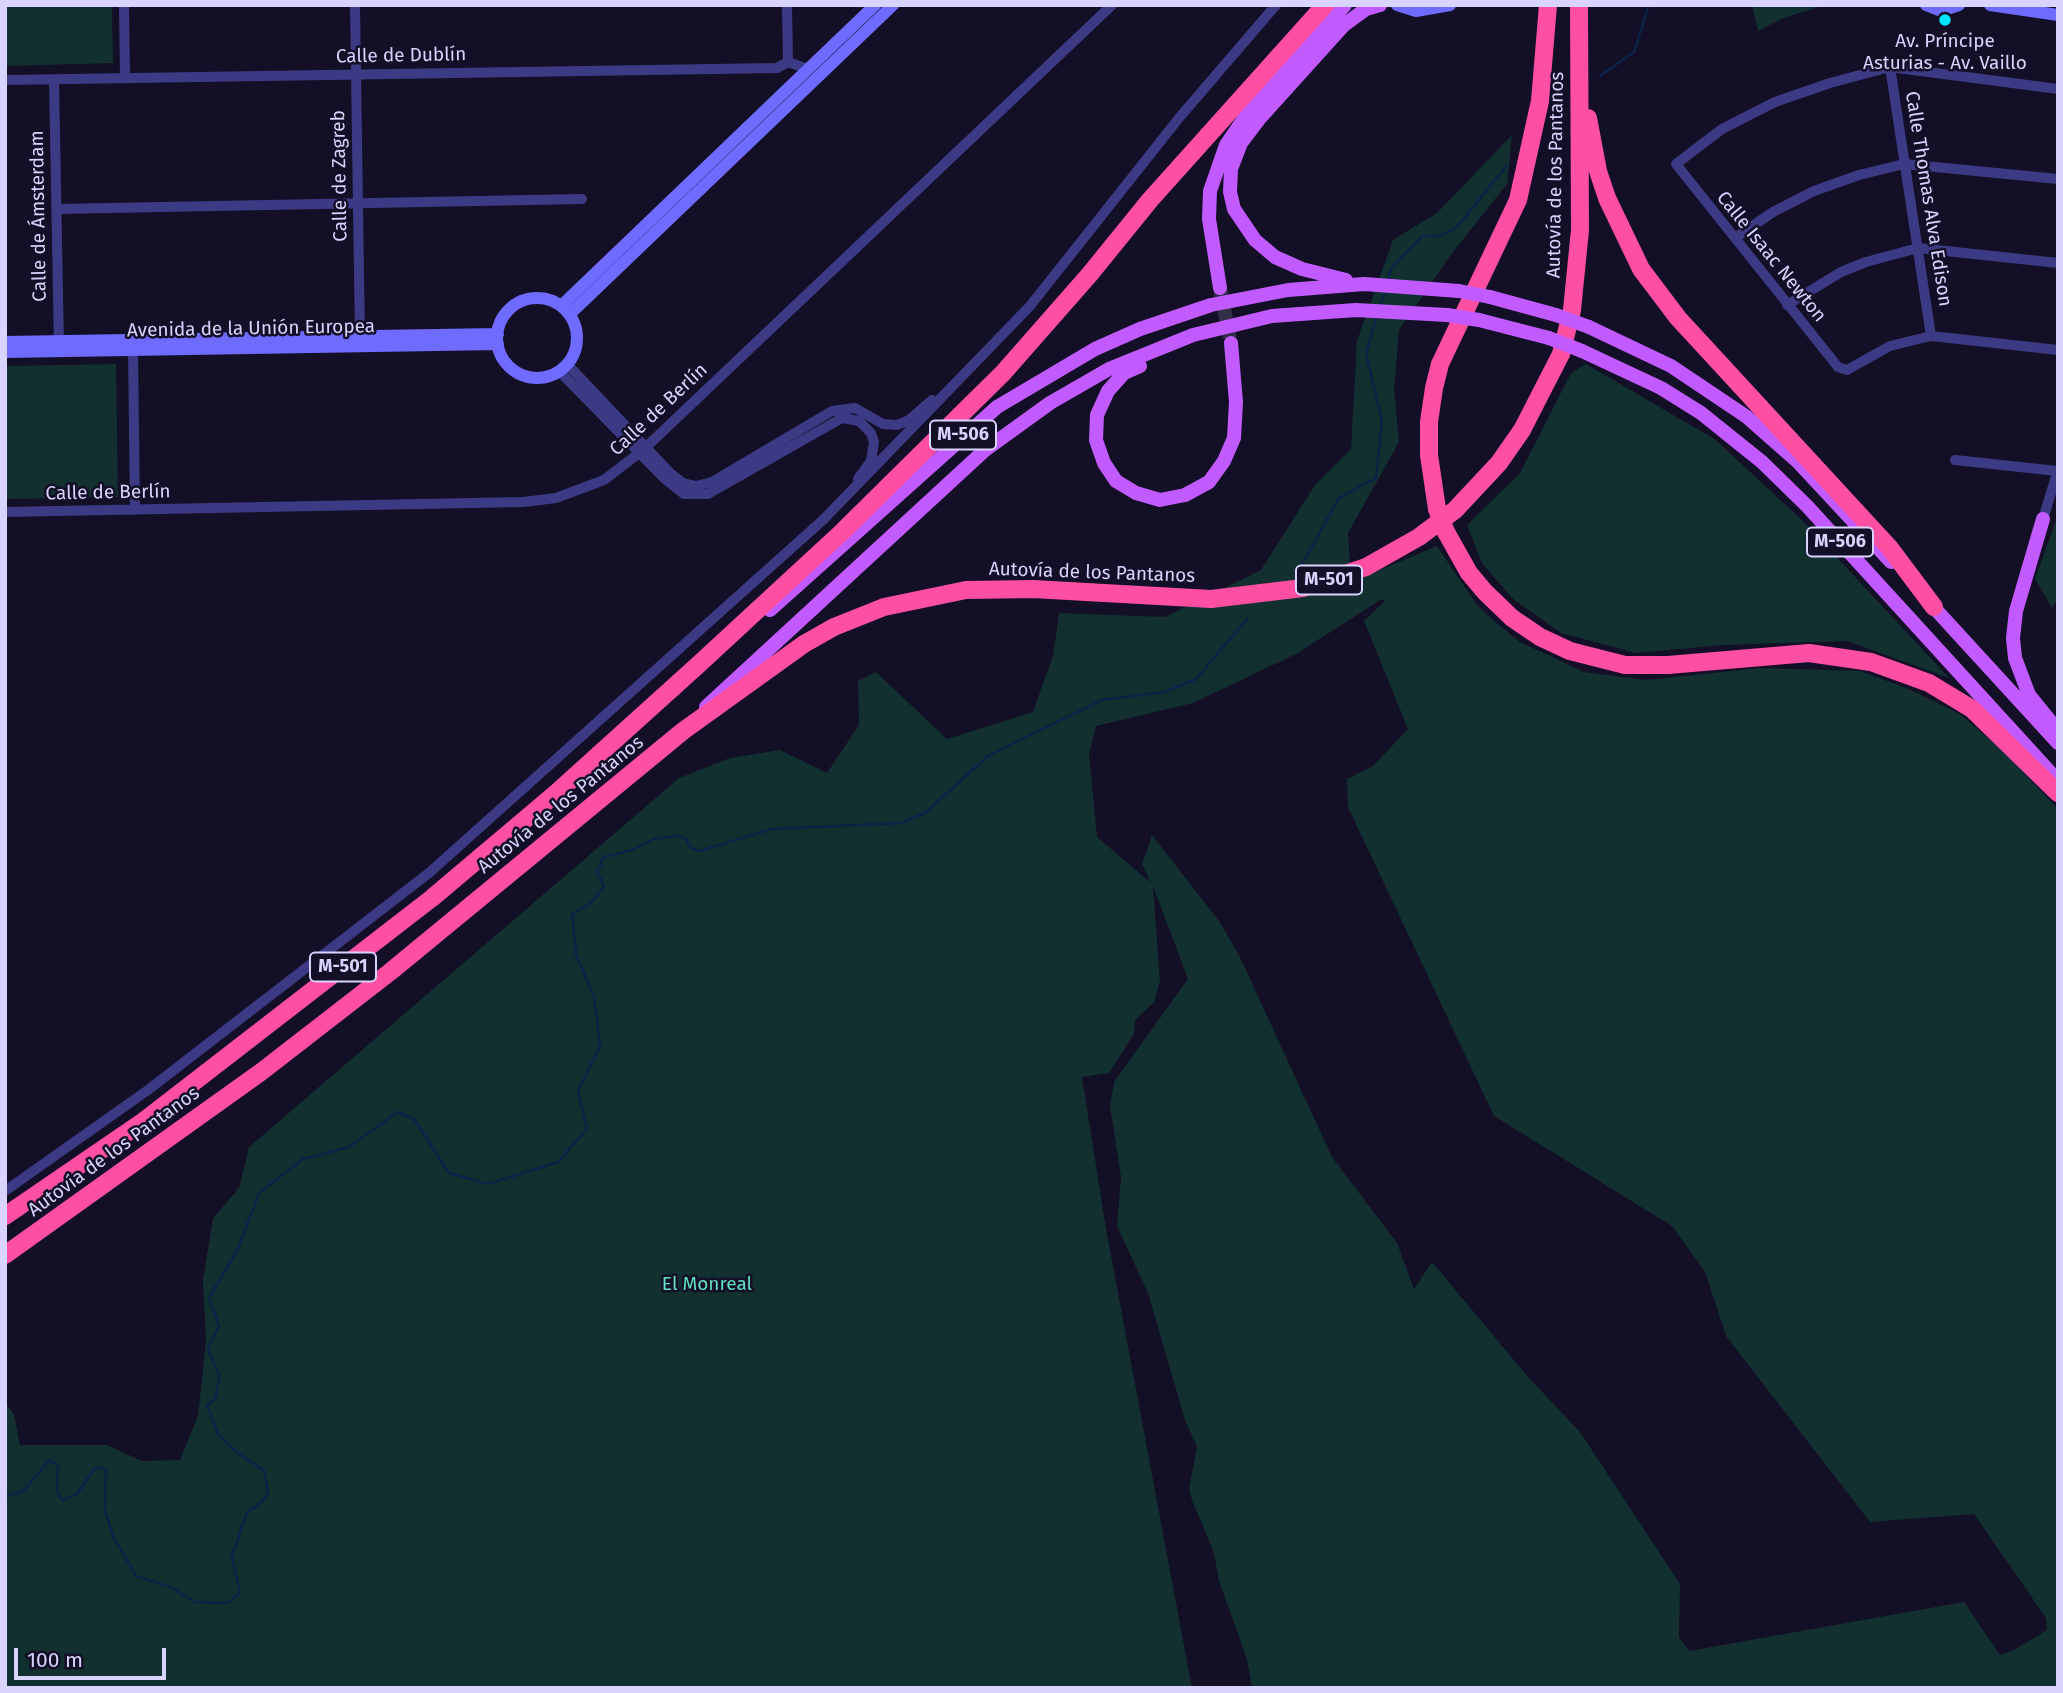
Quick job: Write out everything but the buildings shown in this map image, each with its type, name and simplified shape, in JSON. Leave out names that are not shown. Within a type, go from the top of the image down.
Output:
[{"type":"highway","name":"Autovía de los Pantanos","points":[[5,1216],[141,1123],[346,966],[442,889],[635,723],[843,531],[994,382],[1090,274],[1150,200],[1325,5]]},
{"type":"highway","points":[[1548,5],[1540,101],[1518,200],[1440,363],[1429,422],[1429,455],[1437,509],[1446,532],[1469,573],[1512,618],[1540,637],[1570,651],[1625,665],[1668,665],[1809,653],[1871,662],[1929,683],[1972,709],[2058,793]]},
{"type":"highway","name":"Autovía de los Pantanos","points":[[5,1255],[238,1088],[379,980],[683,731],[804,644],[834,627],[884,607],[945,593],[1000,589],[1211,599],[1265,594],[1315,584],[1366,567],[1419,537],[1455,510],[1499,463],[1522,430],[1561,354],[1572,310],[1580,230],[1579,5]]},
{"type":"highway","points":[[1584,5],[1589,132],[1606,198],[1641,269],[1678,318],[1889,547],[1934,607]]},
{"type":"main road","points":[[1220,288],[1209,219],[1210,191],[1226,145],[1250,110],[1345,5]]},
{"type":"main road","points":[[1364,284],[1302,269],[1275,257],[1243,226],[1234,209],[1230,192],[1231,169],[1241,143],[1260,118],[1344,25],[1366,9],[1380,5]]},
{"type":"main road","name":"M-506","points":[[635,723],[703,670],[997,407],[1049,375],[1140,329],[1212,305],[1288,290],[1364,284],[1405,285],[1490,297],[1590,327],[1671,366],[1747,417],[1798,463],[2058,743]]},
{"type":"main road","name":"M-506","points":[[683,731],[731,682],[985,450],[1050,403],[1109,369],[1193,335],[1272,316],[1392,310],[1479,320],[1549,338],[1583,351],[1701,413],[1762,462],[1816,516],[2058,780]]},
{"type":"main road","points":[[1193,335],[1171,352],[1124,373],[1108,391],[1097,415],[1096,440],[1104,463],[1116,481],[1136,493],[1160,500],[1185,495],[1209,482],[1224,461],[1234,438],[1237,402],[1231,343]]},
{"type":"main road","points":[[2043,519],[2016,611],[2014,648],[2020,675],[2029,695],[2058,731]]},
{"type":"street","points":[[124,5],[125,78]]},
{"type":"street","name":"Calle de Zagreb","points":[[355,5],[360,342]]},
{"type":"street","points":[[787,5],[787,61],[791,85]]},
{"type":"street","points":[[565,310],[875,5]]},
{"type":"street","points":[[565,310],[893,5]]},
{"type":"street","name":"Calle de Berlín","points":[[5,512],[523,502],[556,498],[588,486],[618,472],[643,450],[1112,5]]},
{"type":"street","points":[[5,1191],[148,1090],[429,873],[824,519],[1030,306],[1214,75],[1276,5]]},
{"type":"street","points":[[1397,5],[1416,10],[1450,5]]},
{"type":"street","points":[[1926,5],[1941,11],[1959,5]]},
{"type":"street","points":[[1990,5],[2058,15]]},
{"type":"street","points":[[787,61],[808,69]]},
{"type":"street","name":"Calle de Dublín","points":[[5,80],[356,74],[787,61]]},
{"type":"street","points":[[1890,67],[2058,89]]},
{"type":"street","name":"Calle Isaac Newton","points":[[1890,67],[1818,86],[1764,108],[1695,146],[1676,164],[1787,305],[1842,369],[1847,370],[1890,346],[1931,336]]},
{"type":"street","name":"Calle Thomas Alva Edison","points":[[1890,67],[1931,336]]},
{"type":"street","name":"Calle de Ámsterdam","points":[[54,80],[59,346]]},
{"type":"street","points":[[1735,238],[1773,212],[1814,191],[1859,175],[1904,164],[2058,179]]},
{"type":"street","points":[[57,209],[582,199]]},
{"type":"street","points":[[1787,305],[1841,272],[1918,248],[2058,263]]},
{"type":"street","points":[[542,298],[565,310],[577,332],[577,345],[563,367],[540,378],[527,376],[505,361],[498,339],[507,312],[517,303],[542,298]]},
{"type":"street","points":[[1931,336],[2058,350]]},
{"type":"street","name":"Avenida de la Unión Europea","points":[[5,352],[59,346],[498,339]]},
{"type":"street","name":"Avenida de la Unión Europea","points":[[5,342],[133,350],[360,342]]},
{"type":"street","points":[[133,350],[135,510]]},
{"type":"street","points":[[643,450],[683,483],[705,485],[839,408],[855,408],[883,424],[902,424],[984,353]]},
{"type":"street","points":[[563,367],[643,450],[677,490],[700,496],[717,489],[831,421],[842,418],[859,421],[871,433],[874,442],[871,461],[824,519]]},
{"type":"street","points":[[1955,460],[2058,470],[2043,519]]},
{"type":"green space","points":[[5,5],[112,5],[113,63],[5,66]]},
{"type":"green space","points":[[1752,5],[1835,5],[1818,7],[1781,19],[1758,31]]},
{"type":"green space","name":"El Monreal","points":[[1512,135],[1507,184],[1453,252],[1399,330],[1394,389],[1399,442],[1348,533],[1351,582],[1437,546],[1477,605],[1493,620],[1520,642],[1584,672],[1646,680],[1760,668],[1860,671],[1909,689],[1960,714],[2001,749],[2058,809],[2058,1688],[1252,1688],[1247,1659],[1219,1581],[1214,1553],[1189,1488],[1197,1447],[1185,1420],[1148,1293],[1117,1226],[1121,1177],[1110,1106],[1114,1082],[1188,979],[1153,886],[1160,981],[1154,1002],[1135,1020],[1134,1034],[1109,1073],[1082,1077],[1106,1229],[1192,1688],[5,1688],[5,1402],[14,1414],[20,1445],[107,1445],[142,1461],[180,1460],[198,1416],[206,1342],[203,1280],[213,1218],[239,1188],[249,1147],[679,778],[730,758],[780,750],[827,773],[859,725],[858,681],[876,672],[947,739],[1033,712],[1053,656],[1059,613],[1165,617],[1261,570],[1315,485],[1351,449],[1357,341],[1393,240],[1437,213]],"holes":[[[1382,599],[1385,601],[1364,621],[1408,729],[1373,766],[1347,779],[1348,807],[1494,1116],[1672,1226],[1705,1272],[1726,1336],[1870,1522],[1974,1514],[2046,1618],[2047,1630],[2014,1650],[2000,1655],[1964,1602],[1689,1651],[1679,1637],[1680,1584],[1580,1432],[1528,1377],[1432,1262],[1414,1289],[1397,1243],[1332,1157],[1239,955],[1219,921],[1152,835],[1142,864],[1151,883],[1097,837],[1089,754],[1096,726],[1193,703],[1296,654]]]},
{"type":"green space","points":[[116,364],[118,497],[5,499],[5,366]]},
{"type":"green space","points":[[1586,364],[1716,440],[1805,523],[1949,678],[1847,641],[1723,645],[1636,653],[1561,633],[1513,599],[1482,563],[1467,525],[1520,473],[1571,373]]},
{"type":"green space","points":[[2058,515],[2058,598],[2052,608],[2035,579]]},
{"type":"waterway","points":[[1600,76],[1634,52],[1649,5]]},
{"type":"waterway","points":[[1388,280],[1391,269],[1422,236],[1439,236],[1456,228],[1508,164]]},
{"type":"waterway","points":[[1380,307],[1385,290]]},
{"type":"waterway","points":[[1300,568],[1339,498],[1376,478],[1382,421],[1366,353],[1377,316]]},
{"type":"waterway","points":[[5,1496],[22,1492],[50,1460],[58,1466],[57,1492],[62,1500],[77,1494],[94,1469],[101,1467],[106,1470],[105,1510],[113,1536],[136,1576],[170,1587],[195,1602],[228,1603],[240,1593],[232,1557],[247,1512],[262,1502],[268,1493],[264,1470],[239,1454],[218,1434],[207,1406],[215,1398],[220,1377],[208,1349],[219,1326],[209,1298],[238,1249],[259,1193],[303,1159],[349,1147],[398,1112],[414,1119],[449,1173],[488,1184],[558,1162],[587,1129],[578,1091],[600,1046],[594,997],[576,954],[572,914],[591,903],[604,886],[597,872],[604,857],[632,850],[654,839],[677,836],[686,839],[691,848],[700,851],[771,829],[901,823],[925,813],[988,756],[1102,700],[1165,692],[1196,679],[1248,618]]},
{"type":"tunnel","points":[[1220,288],[1230,338]]},
{"type":"place","name":"Av. Príncipe Asturias - Av. Vaillo","points":[[1945,20]]}]
